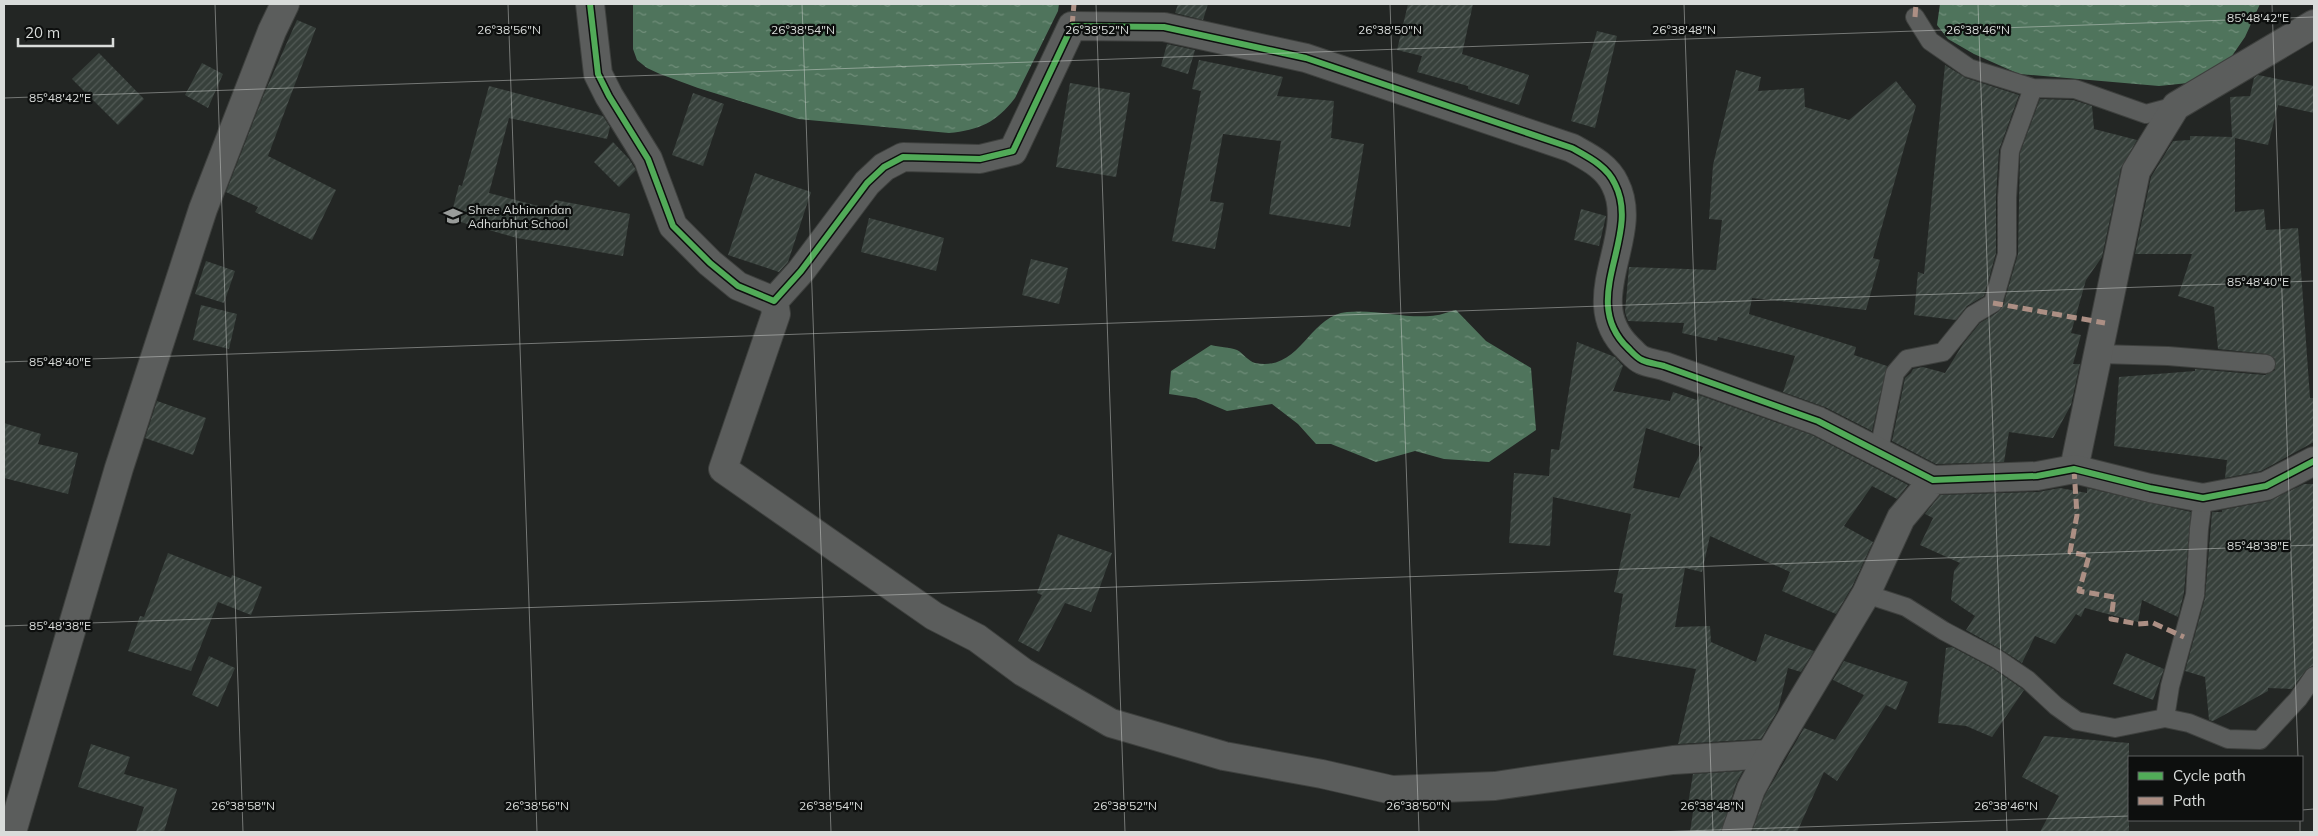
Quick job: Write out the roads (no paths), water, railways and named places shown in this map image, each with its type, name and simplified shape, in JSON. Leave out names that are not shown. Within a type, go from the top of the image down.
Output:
[{"type":"street","points":[[10,829],[119,468],[203,209],[272,31],[285,4]]},
{"type":"street","points":[[590,4],[598,74],[609,96],[648,159],[673,226],[710,264],[738,286],[774,301]]},
{"type":"street","points":[[2074,469],[2100,354],[2136,171],[2176,106],[2314,24]]},
{"type":"street","points":[[774,301],[801,271],[867,183],[884,167],[903,157],[980,158],[1013,151],[1072,26],[1164,27],[1306,58],[1572,148],[1599,164],[1615,183],[1621,204],[1619,239],[1610,274],[1606,310],[1616,336],[1640,360],[1818,421],[1879,450],[1933,480],[2036,476],[2074,469],[2150,488],[2203,498],[2266,486],[2314,461]]},
{"type":"street","points":[[774,301],[776,314],[723,469],[934,616],[977,638],[1022,672],[1110,723],[1224,756],[1322,774],[1392,790],[1495,786],[1673,760],[1770,754]]},
{"type":"street","points":[[1736,832],[1751,789],[1866,594],[1901,518],[1933,480]]},
{"type":"lane","points":[[1915,16],[1930,41],[1969,68],[2033,88],[2075,89],[2146,114],[2176,106]]},
{"type":"lane","points":[[1879,450],[1895,373],[1907,359],[1943,352],[1973,315],[1994,303],[2007,254],[2007,198],[2010,151],[2033,88]]},
{"type":"lane","points":[[2100,354],[2168,356],[2266,364]]},
{"type":"lane","points":[[2165,718],[2170,686],[2195,595],[2203,498]]},
{"type":"lane","points":[[1866,594],[1906,607],[1944,631],[1997,659],[2028,680],[2056,706],[2077,720],[2115,728],[2165,718],[2189,723],[2228,739],[2260,740],[2298,698],[2314,676]]},
{"type":"water","points":[[633,4],[1059,4],[1058,11],[1015,98],[1008,107],[986,124],[969,130],[949,133],[798,119],[698,88],[660,74],[647,68],[637,60],[633,49]]},
{"type":"water","points":[[1940,4],[2260,4],[2245,37],[2227,63],[2198,82],[2159,86],[2019,74],[1974,54],[1948,39],[1937,25]]},
{"type":"water","points":[[1456,310],[1486,341],[1531,368],[1536,430],[1489,462],[1444,459],[1415,451],[1376,462],[1331,444],[1316,444],[1298,424],[1272,404],[1227,411],[1196,398],[1169,394],[1171,371],[1211,345],[1237,350],[1255,363],[1271,364],[1294,352],[1323,323],[1334,316],[1347,312],[1430,316]]},
{"type":"place","name":"Shree Abhinandan Adharbhut School","points":[[453,216]]}]
